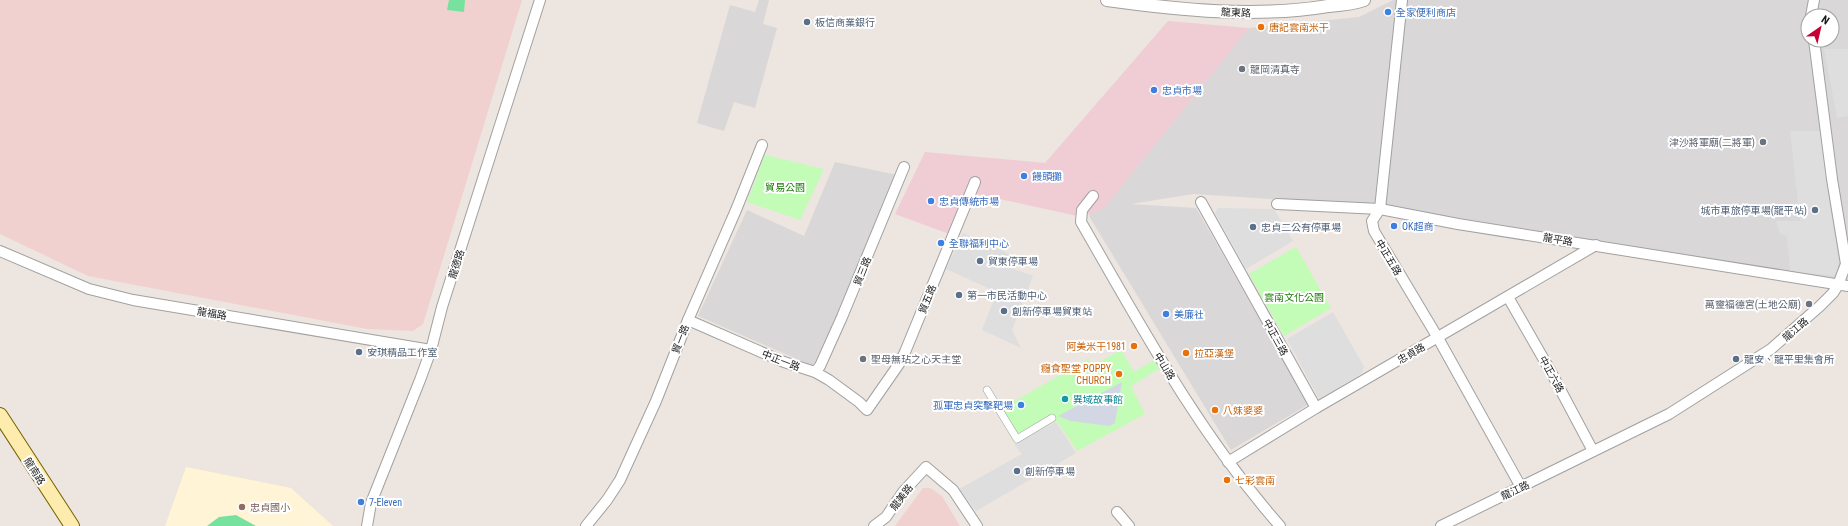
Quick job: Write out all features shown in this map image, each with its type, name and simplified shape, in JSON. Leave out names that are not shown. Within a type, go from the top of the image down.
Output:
[{"type":"main road","name":"龍南路","points":[[0,414],[72,526]]},
{"type":"street","name":"龍德路","points":[[366,526],[374,497],[431,350],[442,307],[540,0]]},
{"type":"street","name":"龍東路","points":[[1107,0],[1223,12],[1260,13],[1294,12],[1364,0]]},
{"type":"street","name":"中正五路","points":[[1402,0],[1380,210],[1372,220],[1374,231],[1438,338],[1521,487]]},
{"type":"street","name":"龍江路","points":[[1440,526],[1669,414],[1772,349],[1843,286],[1846,264],[1832,179],[1815,48]]},
{"type":"street","name":"貿一路","points":[[586,526],[608,500],[620,480],[656,401],[688,320],[736,210],[762,145]]},
{"type":"street","name":"貿三路","points":[[815,372],[820,366],[842,317],[904,167]]},
{"type":"street","name":"貿五路","points":[[867,410],[899,364],[975,182]]},
{"type":"street","name":"中山路","points":[[1093,196],[1082,210],[1081,222],[1162,360],[1228,462],[1280,526]]},
{"type":"street","name":"中正三路","points":[[1201,202],[1316,408]]},
{"type":"street","name":"龍平路","points":[[1277,204],[1380,210],[1843,286]]},
{"type":"street","name":"忠貞路","points":[[1228,462],[1316,408],[1596,245]]},
{"type":"street","name":"龍福路","points":[[0,251],[88,289],[133,300],[431,350]]},
{"type":"street","name":"中正六路","points":[[1508,297],[1551,372],[1593,451]]},
{"type":"street","name":"中正一路","points":[[688,320],[758,351],[815,372],[835,384],[867,410]]},
{"type":"street","points":[[987,390],[1017,439],[1052,418]]},
{"type":"street","name":"龍美路","points":[[874,526],[886,517],[903,492],[926,467],[952,490],[977,526]]},
{"type":"street","points":[[1117,512],[1129,526]]},
{"type":"shaded area","points":[[0,0],[522,0],[423,324],[413,331],[367,329],[88,276],[0,234]]},
{"type":"shaded area","points":[[759,0],[769,0],[763,24],[777,28],[755,108],[734,102],[724,131],[697,123],[730,5],[755,12]]},
{"type":"shaded area","points":[[1393,0],[1848,0],[1848,282],[1386,206],[1193,194],[1131,204],[1196,208],[1309,404],[1231,450],[1089,216],[1097,202],[1108,203],[1249,28],[1359,17]]},
{"type":"shaded area","name":"忠貞市場","points":[[1168,21],[1249,28],[1104,208],[1082,217],[977,194],[955,236],[895,214],[925,152],[1045,163]]},
{"type":"shaded area","points":[[1824,49],[1848,49],[1848,116],[1837,118]]},
{"type":"shaded area","name":"城市車旅停車場(龍平站)","points":[[1790,131],[1823,131],[1829,200],[1839,261],[1836,276],[1790,271],[1787,236],[1780,234],[1776,221],[1800,221]]},
{"type":"shaded area","points":[[835,162],[902,176],[813,366],[698,316],[747,210],[804,236]]},
{"type":"shaded area","name":"忠貞二公有停車場","points":[[1218,208],[1274,209],[1293,241],[1246,269],[1215,213]]},
{"type":"shaded area","points":[[963,233],[1014,256],[1009,267],[1033,276],[1012,330],[1021,348],[982,330],[997,292],[946,269]]},
{"type":"shaded area","points":[[1333,312],[1364,367],[1362,373],[1319,399],[1287,339]]},
{"type":"shaded area","points":[[1122,382],[1115,423],[1109,426],[1071,421],[1058,416]]},
{"type":"shaded area","name":"創新停車場","points":[[1056,422],[1076,453],[976,511],[959,489],[1022,454],[1014,444]]},
{"type":"shaded area","name":"忠貞國小","points":[[186,467],[291,488],[333,526],[165,526]]},
{"type":"shaded area","points":[[923,488],[930,488],[942,496],[960,526],[895,526]]},
{"type":"green space","points":[[449,0],[465,0],[464,12],[447,10]]},
{"type":"green space","name":"貿易公園","points":[[765,155],[824,169],[800,220],[747,202]]},
{"type":"green space","name":"雲南文化公園","points":[[1296,247],[1331,308],[1284,336],[1249,274]]},
{"type":"green space","points":[[1121,350],[1134,372],[1157,358],[1162,367],[1131,386],[1145,414],[1077,451],[1057,421],[1014,443],[997,411],[1088,359],[1092,366]]},
{"type":"green space","points":[[236,515],[256,526],[207,526],[219,517]]},
{"type":"place","name":"全家便利商店","points":[[1388,12]]},
{"type":"place","name":"板信商業銀行","points":[[807,22]]},
{"type":"place","name":"唐記雲南米干","points":[[1261,27]]},
{"type":"place","name":"龍岡清真寺","points":[[1242,69]]},
{"type":"place","name":"忠貞市場","points":[[1154,90]]},
{"type":"place","name":"津沙將軍廟(二將軍)","points":[[1763,142]]},
{"type":"place","name":"饅頭攤","points":[[1024,176]]},
{"type":"place","name":"忠貞傳統市場","points":[[931,201]]},
{"type":"place","name":"城市車旅停車場(龍平站)","points":[[1815,210]]},
{"type":"place","name":"OK超商","points":[[1394,226]]},
{"type":"place","name":"忠貞二公有停車場","points":[[1253,227]]},
{"type":"place","name":"全聯福利中心","points":[[941,243]]},
{"type":"place","name":"貿東停車場","points":[[980,261]]},
{"type":"place","name":"第一市民活動中心","points":[[959,295]]},
{"type":"place","name":"萬靈福德宮(土地公廟)","points":[[1809,304]]},
{"type":"place","name":"創新停車場貿東站","points":[[1004,311]]},
{"type":"place","name":"美廉社","points":[[1166,314]]},
{"type":"place","name":"阿美米干1981","points":[[1134,346]]},
{"type":"place","name":"安琪精品工作室","points":[[359,352]]},
{"type":"place","name":"拉亞漢堡","points":[[1186,353]]},
{"type":"place","name":"聖母無玷之心天主堂","points":[[863,359]]},
{"type":"place","name":"龍安、龍平里集會所","points":[[1736,359]]},
{"type":"place","name":"癮食聖堂 POPPY CHURCH","points":[[1119,374]]},
{"type":"place","name":"異域故事館","points":[[1065,399]]},
{"type":"place","name":"孤軍忠貞突擊靶場","points":[[1021,405]]},
{"type":"place","name":"八妹婆婆","points":[[1215,410]]},
{"type":"place","name":"創新停車場","points":[[1017,471]]},
{"type":"place","name":"七彩雲南","points":[[1227,480]]},
{"type":"place","name":"7-Eleven","points":[[361,502]]},
{"type":"place","name":"忠貞國小","points":[[242,507]]}]
